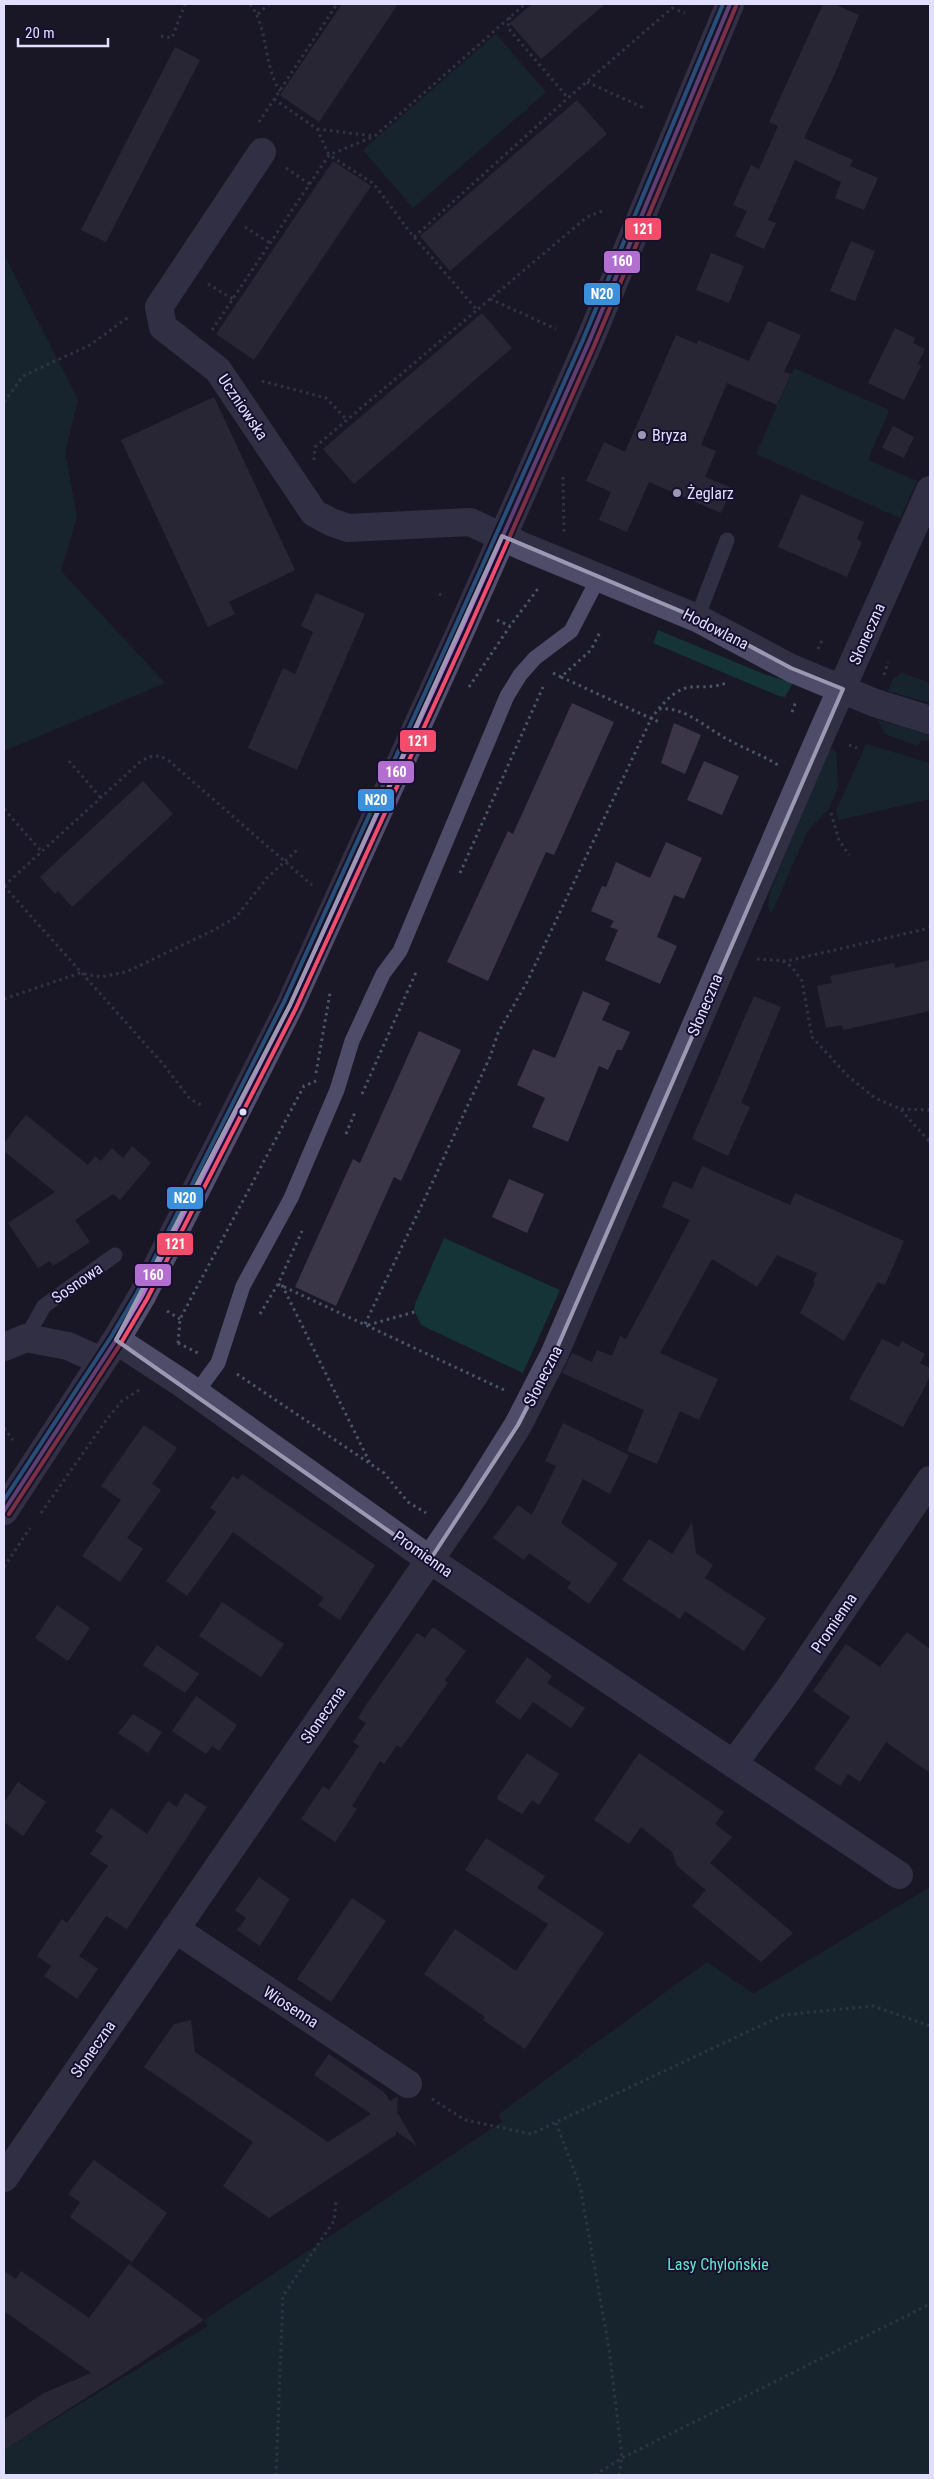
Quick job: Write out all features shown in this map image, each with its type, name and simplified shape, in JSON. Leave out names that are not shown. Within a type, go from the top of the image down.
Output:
[{"type":"main road","points":[[4,1511],[108,1350],[160,1261],[290,1005],[588,344],[730,4]]},
{"type":"street","name":"Uczniowska","points":[[262,152],[159,306],[163,327],[218,370],[314,513],[348,528],[470,522],[502,536]]},
{"type":"street","name":"Słoneczna","points":[[4,2178],[474,1497],[530,1402],[566,1329],[802,779],[930,490]]},
{"type":"street","name":"Hodowlana","points":[[502,536],[697,618],[791,668],[875,703],[930,720]]},
{"type":"street","name":"Sosnowa","points":[[15,1342],[108,1350]]},
{"type":"street","name":"Promienna","points":[[108,1350],[161,1368],[430,1560],[899,1875]]},
{"type":"street","name":"Promienna","points":[[734,1763],[788,1690],[930,1480]]},
{"type":"street","name":"Wiosenna","points":[[175,1929],[408,2084]]},
{"type":"lane","points":[[697,618],[727,540]]},
{"type":"lane","points":[[196,1393],[218,1363],[243,1286],[292,1198],[337,1090],[352,1041],[383,974],[400,951],[507,696],[520,675],[535,658],[570,631],[599,577]]},
{"type":"lane","name":"Sosnowa","points":[[15,1342],[44,1306],[115,1255]]},
{"type":"path","points":[[162,36],[172,38],[185,4]]},
{"type":"path","points":[[250,4],[258,14],[273,80],[280,91]]},
{"type":"path","points":[[258,14],[269,4]]},
{"type":"path","points":[[196,353],[329,155],[375,136],[525,4]]},
{"type":"path","points":[[262,152],[258,125],[335,5]]},
{"type":"path","points":[[414,237],[568,98],[672,8],[685,13]]},
{"type":"path","points":[[512,15],[508,19],[508,28],[568,98]]},
{"type":"path","points":[[587,82],[646,109]]},
{"type":"path","points":[[274,99],[317,129],[375,136]]},
{"type":"path","points":[[317,129],[329,155],[374,184],[414,237],[477,310]]},
{"type":"path","points":[[314,465],[315,447],[346,419],[587,216],[606,210]]},
{"type":"path","points":[[490,299],[556,329]]},
{"type":"path","points":[[4,402],[23,376],[90,345],[130,316]]},
{"type":"path","points":[[218,370],[326,398],[346,419]]},
{"type":"path","points":[[562,475],[564,532]]},
{"type":"path","points":[[464,695],[510,626],[546,578]]},
{"type":"path","points":[[561,677],[592,650],[600,632]]},
{"type":"path","points":[[549,671],[659,722]]},
{"type":"path","points":[[458,878],[546,680]]},
{"type":"path","points":[[366,1324],[490,1057],[498,1033],[527,982],[651,719],[658,709],[683,688],[714,688],[726,683]]},
{"type":"path","points":[[658,709],[669,708],[706,725],[727,740],[772,761],[802,779]]},
{"type":"path","points":[[203,1106],[190,1099],[163,1064],[4,886],[141,761],[153,755],[160,756],[312,885]]},
{"type":"path","points":[[69,762],[101,798]]},
{"type":"path","points":[[4,809],[41,851]]},
{"type":"path","points":[[831,812],[839,840],[848,855]]},
{"type":"path","points":[[4,999],[80,973],[101,977],[126,972],[214,930],[236,917],[267,878],[297,850]]},
{"type":"path","points":[[757,959],[783,961],[930,928]]},
{"type":"path","points":[[783,961],[792,967],[802,981],[812,1037],[855,1082],[875,1098],[901,1109],[930,1110]]},
{"type":"path","points":[[359,1100],[418,969]]},
{"type":"path","points":[[4,1567],[107,1419],[122,1401],[138,1392],[161,1368],[178,1343],[180,1319],[245,1194],[304,1086],[315,1081],[326,1009],[332,985]]},
{"type":"path","points":[[344,1139],[357,1108]]},
{"type":"path","points":[[901,1109],[930,1142]]},
{"type":"path","points":[[303,1229],[278,1284],[530,1402]]},
{"type":"path","points":[[282,1285],[370,1464]]},
{"type":"path","points":[[366,1324],[418,1311]]},
{"type":"path","points":[[236,1373],[384,1473],[408,1502],[452,1529]]},
{"type":"path","points":[[4,1428],[13,1440]]},
{"type":"path","points":[[408,2084],[465,2120],[531,2134],[783,2015],[873,2006],[930,2026]]},
{"type":"path","points":[[556,2123],[580,2186],[609,2348],[622,2458],[619,2475]]},
{"type":"path","points":[[276,2475],[283,2296],[334,2220],[336,2202]]},
{"type":"path","points":[[595,2475],[622,2458],[930,2304]]},
{"type":"highlighted area","points":[[502,536],[697,618],[791,668],[843,689],[554,1355],[518,1425],[430,1560],[116,1340],[290,1005]]},
{"type":"green space","points":[[496,34],[546,92],[413,208],[363,150]]},
{"type":"green space","points":[[4,254],[78,400],[65,453],[77,517],[61,571],[165,683],[4,751]]},
{"type":"green space","points":[[794,368],[889,410],[868,460],[917,481],[900,518],[756,454]]},
{"type":"green space","points":[[658,630],[764,674],[793,683],[785,697],[779,696],[653,643]]},
{"type":"green space","points":[[902,673],[930,683],[930,703],[888,691],[894,678]]},
{"type":"green space","points":[[878,720],[930,734],[930,742],[921,740],[918,746],[885,734]]},
{"type":"green space","points":[[866,744],[930,763],[930,799],[839,820],[836,811]]},
{"type":"green space","points":[[829,748],[836,751],[838,788],[829,809],[808,830],[771,914],[768,906],[771,889]]},
{"type":"green space","points":[[444,1238],[560,1290],[523,1373],[421,1325],[414,1310],[415,1304]]},
{"type":"green space","name":"Lasy Chylońskie","points":[[930,1887],[930,2475],[4,2475],[4,2450],[208,2326],[204,2320],[502,2122],[499,2114],[707,1962],[753,1994]]},
{"type":"building","points":[[342,4],[398,4],[319,122],[280,95]]},
{"type":"building","points":[[532,4],[605,4],[541,59],[510,23]]},
{"type":"building","points":[[823,4],[834,4],[859,15],[833,78],[804,138],[853,160],[850,166],[878,178],[864,210],[835,198],[841,182],[795,160],[768,220],[776,223],[764,249],[735,236],[747,211],[733,205],[751,165],[759,169],[778,126],[769,122]]},
{"type":"building","points":[[175,47],[200,60],[106,242],[81,230]]},
{"type":"building","points":[[577,100],[607,134],[450,271],[420,236]]},
{"type":"building","points":[[333,161],[371,186],[254,360],[216,334]]},
{"type":"building","points":[[851,241],[875,251],[855,301],[830,291]]},
{"type":"building","points":[[711,253],[744,266],[729,303],[696,290]]},
{"type":"building","points":[[482,313],[512,348],[354,484],[323,449]]},
{"type":"building","points":[[768,321],[801,335],[784,372],[791,374],[777,405],[727,383],[701,445],[716,451],[705,477],[732,488],[721,513],[649,482],[627,532],[599,520],[611,492],[586,481],[604,442],[625,452],[676,335],[697,344],[698,340],[749,361]]},
{"type":"building","points":[[895,328],[915,338],[913,343],[925,349],[918,364],[921,366],[904,400],[868,383]]},
{"type":"building","points":[[214,397],[295,570],[229,602],[235,614],[208,627],[121,440]]},
{"type":"building","points":[[893,426],[914,437],[904,458],[882,448]]},
{"type":"building","points":[[801,494],[864,522],[857,539],[862,542],[847,577],[778,547]]},
{"type":"building","points":[[316,593],[365,614],[297,770],[248,748],[283,668],[295,674],[313,632],[301,626]]},
{"type":"building","points":[[572,703],[614,722],[554,855],[546,852],[488,981],[447,962],[508,831],[513,834]]},
{"type":"building","points":[[674,723],[701,735],[685,774],[661,763]]},
{"type":"building","points":[[704,761],[739,776],[722,815],[687,800]]},
{"type":"building","points":[[143,781],[173,814],[72,907],[58,891],[55,894],[40,877]]},
{"type":"building","points":[[666,842],[702,858],[684,899],[674,895],[657,937],[677,946],[660,984],[605,960],[618,930],[610,927],[614,921],[591,911],[602,886],[606,887],[616,862],[650,878]]},
{"type":"building","points":[[930,960],[930,1011],[843,1030],[842,1025],[826,1028],[817,986],[832,983],[830,976],[894,963],[895,968]]},
{"type":"building","points":[[583,991],[610,1003],[602,1020],[630,1032],[622,1050],[617,1050],[608,1070],[599,1066],[568,1142],[532,1127],[545,1098],[517,1085],[533,1049],[555,1058]]},
{"type":"building","points":[[754,996],[781,1007],[741,1103],[750,1107],[728,1156],[692,1139]]},
{"type":"building","points":[[419,1031],[461,1050],[401,1181],[394,1177],[336,1306],[295,1287],[353,1159],[360,1163]]},
{"type":"building","points":[[26,1115],[88,1165],[95,1156],[101,1161],[112,1148],[123,1158],[132,1146],[151,1163],[120,1200],[113,1194],[75,1220],[90,1242],[53,1266],[50,1261],[38,1268],[8,1223],[55,1192],[4,1151],[4,1143]]},
{"type":"building","points":[[702,1166],[790,1205],[795,1193],[904,1241],[885,1285],[878,1282],[844,1341],[800,1313],[815,1283],[813,1282],[817,1273],[777,1255],[757,1287],[712,1259],[660,1353],[718,1379],[699,1420],[680,1411],[657,1464],[627,1451],[644,1410],[562,1373],[572,1353],[592,1362],[597,1350],[612,1356],[620,1336],[626,1339],[690,1220],[662,1207],[673,1181],[692,1189]]},
{"type":"building","points":[[509,1179],[544,1194],[527,1233],[492,1217]]},
{"type":"building","points":[[882,1339],[899,1347],[902,1341],[925,1354],[920,1363],[930,1368],[930,1375],[925,1387],[903,1427],[849,1399]]},
{"type":"building","points":[[563,1423],[629,1455],[610,1494],[583,1479],[561,1523],[618,1564],[589,1604],[567,1588],[571,1583],[529,1553],[524,1560],[493,1538],[518,1505],[532,1515],[556,1466],[545,1461]]},
{"type":"building","points":[[144,1425],[177,1448],[152,1484],[161,1490],[127,1538],[143,1549],[120,1582],[82,1556],[121,1500],[101,1486]]},
{"type":"building","points":[[242,1474],[375,1565],[340,1620],[318,1605],[324,1598],[233,1532],[187,1596],[166,1581],[216,1512],[210,1508],[233,1476],[238,1480]]},
{"type":"building","points":[[692,1523],[696,1553],[713,1565],[705,1578],[766,1618],[744,1651],[685,1611],[680,1619],[622,1580],[649,1539],[672,1554]]},
{"type":"building","points":[[222,1602],[284,1644],[261,1677],[199,1636]]},
{"type":"building","points":[[57,1605],[90,1628],[68,1661],[35,1638]]},
{"type":"building","points":[[433,1627],[466,1651],[445,1680],[448,1683],[401,1748],[397,1745],[384,1764],[380,1761],[352,1806],[357,1809],[335,1842],[301,1819],[323,1786],[329,1790],[359,1746],[353,1742],[366,1723],[358,1718],[366,1705],[417,1633],[425,1638]]},
{"type":"building","points":[[907,1632],[930,1649],[930,1773],[886,1742],[860,1782],[848,1774],[840,1786],[814,1769],[850,1717],[813,1691],[846,1644],[880,1667]]},
{"type":"building","points":[[157,1645],[199,1674],[185,1693],[143,1665]]},
{"type":"building","points":[[527,1657],[552,1676],[547,1683],[585,1708],[571,1728],[533,1702],[520,1720],[495,1702]]},
{"type":"building","points":[[196,1696],[237,1725],[219,1751],[212,1746],[206,1754],[172,1731]]},
{"type":"building","points":[[133,1714],[162,1732],[148,1753],[118,1733]]},
{"type":"building","points":[[527,1753],[559,1774],[539,1805],[532,1800],[522,1814],[498,1800],[497,1797]]},
{"type":"building","points":[[639,1753],[724,1812],[715,1824],[732,1837],[710,1863],[793,1933],[761,1962],[692,1906],[706,1890],[677,1866],[672,1852],[641,1827],[629,1844],[594,1820]]},
{"type":"building","points":[[18,1782],[46,1802],[23,1836],[4,1822],[4,1803]]},
{"type":"building","points":[[185,1793],[207,1807],[127,1929],[106,1916],[79,1956],[98,1969],[77,1999],[44,1976],[51,1966],[37,1956],[62,1919],[67,1923],[108,1866],[90,1854],[103,1836],[95,1831],[111,1808],[147,1834],[168,1801],[177,1807]]},
{"type":"building","points":[[486,1838],[545,1876],[537,1888],[604,1933],[525,2049],[483,2020],[485,2017],[424,1974],[455,1929],[516,1971],[548,1924],[465,1870]]},
{"type":"building","points":[[259,1877],[290,1899],[260,1946],[237,1930],[246,1918],[235,1910]]},
{"type":"building","points":[[352,1898],[386,1921],[331,2002],[297,1979]]},
{"type":"building","points":[[191,2020],[195,2052],[328,2142],[371,2114],[314,2075],[329,2054],[384,2092],[390,2101],[398,2096],[397,2112],[417,2146],[396,2131],[396,2135],[269,2218],[223,2186],[253,2142],[144,2067],[174,2024]]},
{"type":"building","points":[[94,2160],[167,2213],[132,2262],[70,2217],[80,2202],[68,2194]]},
{"type":"building","points":[[129,2264],[204,2320],[4,2450],[4,2419],[44,2393],[91,2373],[4,2311],[4,2271],[16,2279],[21,2271],[89,2318]]},
{"type":"transit line","name":"N20","points":[[4,1500],[111,1337],[137,1293],[284,1002],[455,627],[582,342],[723,4]]},
{"type":"transit line","name":"160","points":[[4,1511],[116,1340],[142,1296],[290,1005],[461,630],[588,344],[730,4]]},
{"type":"transit line","name":"121","points":[[9,1514],[121,1343],[147,1299],[296,1008],[467,633],[594,346],[736,6]]},
{"type":"place","name":"Bryza","points":[[642,435]]},
{"type":"place","name":"Żeglarz","points":[[677,493]]}]
